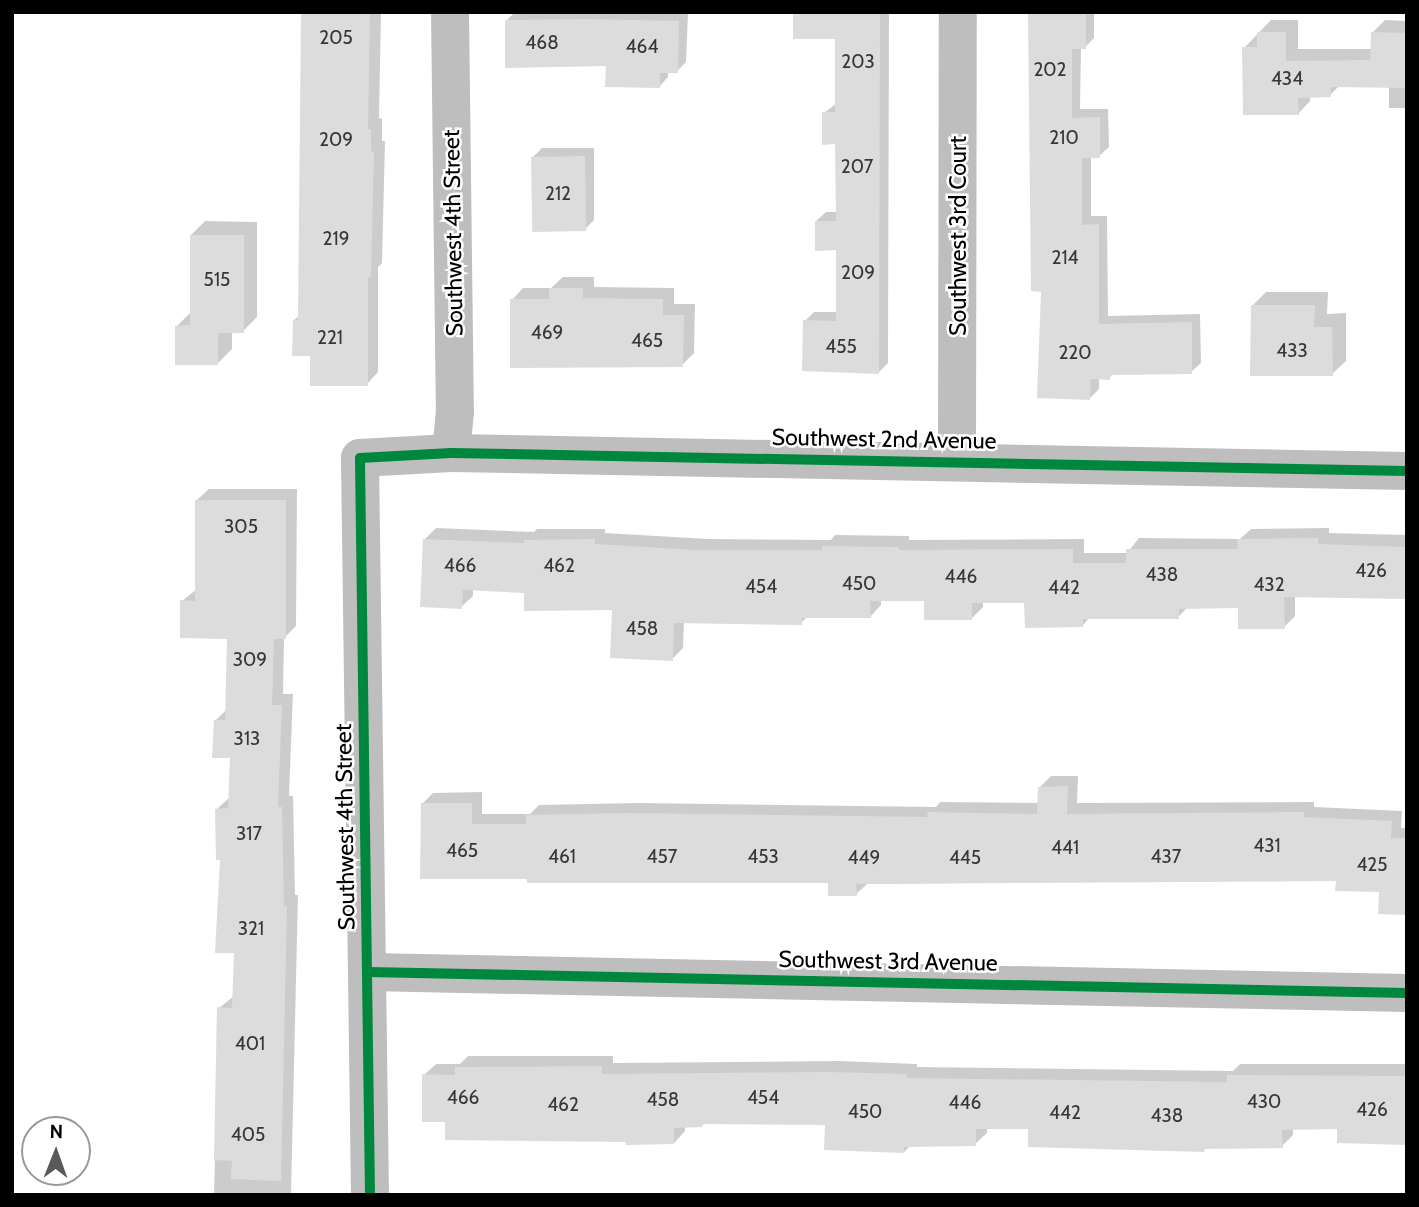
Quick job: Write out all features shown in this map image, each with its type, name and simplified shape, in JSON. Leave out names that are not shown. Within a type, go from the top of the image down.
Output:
[{"type":"street","name":"Southwest 4th Street","points":[[450,12],[455,411],[450,453]]},
{"type":"street","name":"Southwest 3rd Court","points":[[957,460],[958,12]]},
{"type":"street","name":"Southwest 2nd Avenue","points":[[360,458],[450,453],[957,460],[1407,471]]},
{"type":"street","name":"Southwest 4th Street","points":[[360,458],[370,1195]]},
{"type":"street","name":"Southwest 3rd Avenue","points":[[368,972],[1407,993]]},
{"type":"building","points":[[301,12],[370,12],[368,129],[371,130],[371,151],[374,152],[371,277],[368,277],[368,386],[310,386],[310,356],[292,356],[293,320],[298,320]]},
{"type":"building","points":[[793,12],[880,12],[879,374],[802,371],[803,320],[836,321],[836,250],[815,251],[815,221],[836,221],[835,144],[822,145],[822,112],[835,112],[835,39],[793,39]]},
{"type":"building","points":[[1028,12],[1086,12],[1086,49],[1072,49],[1072,118],[1100,117],[1100,158],[1082,158],[1082,225],[1099,224],[1099,324],[1192,322],[1192,374],[1110,375],[1110,380],[1091,379],[1090,400],[1037,398],[1041,292],[1031,291]]},
{"type":"building","points":[[505,20],[679,21],[678,73],[660,73],[660,88],[605,87],[606,66],[505,68]]},
{"type":"building","points":[[1257,32],[1286,32],[1286,61],[1370,60],[1371,32],[1407,33],[1407,88],[1331,87],[1331,97],[1298,98],[1299,115],[1243,115],[1242,47],[1257,47]]},
{"type":"building","points":[[585,156],[586,231],[532,232],[531,157]]},
{"type":"building","points":[[190,235],[244,235],[244,333],[218,333],[218,365],[175,365],[175,326],[190,325]]},
{"type":"building","points":[[549,288],[583,288],[583,298],[663,299],[663,315],[684,315],[683,367],[510,368],[510,299],[549,299]]},
{"type":"building","points":[[1251,305],[1315,305],[1314,327],[1332,327],[1333,376],[1250,376]]},
{"type":"building","points":[[195,500],[286,500],[286,639],[274,639],[272,705],[282,705],[278,807],[282,807],[284,906],[287,906],[281,1181],[231,1179],[232,1161],[214,1160],[217,1007],[232,1008],[234,953],[215,953],[220,860],[216,860],[215,809],[228,808],[230,758],[212,758],[214,720],[225,720],[227,639],[180,638],[180,600],[195,601]]},
{"type":"building","points":[[1318,538],[1318,544],[1407,547],[1407,599],[1284,597],[1285,629],[1238,629],[1238,608],[1179,609],[1179,619],[1083,619],[1083,627],[1025,628],[1024,603],[972,603],[972,620],[924,620],[924,601],[870,601],[871,618],[802,618],[802,625],[674,623],[673,661],[610,658],[612,610],[524,611],[524,593],[463,590],[462,609],[420,607],[423,539],[524,543],[524,540],[595,539],[595,544],[696,550],[822,550],[822,546],[899,547],[899,550],[1073,549],[1073,563],[1126,563],[1126,549],[1238,549],[1237,539]]},
{"type":"building","points":[[1068,786],[1067,814],[1304,812],[1304,817],[1392,821],[1391,838],[1407,838],[1407,915],[1378,914],[1379,892],[1335,891],[1336,881],[856,884],[857,896],[828,896],[828,883],[527,883],[527,879],[420,879],[421,803],[472,803],[472,824],[526,824],[526,815],[627,813],[928,817],[927,812],[1037,814],[1038,787]]},
{"type":"building","points":[[602,1066],[602,1074],[827,1072],[907,1074],[907,1078],[1227,1082],[1227,1075],[1407,1076],[1407,1145],[1337,1143],[1337,1129],[1282,1130],[1283,1148],[1205,1149],[1204,1152],[1028,1147],[1028,1129],[976,1129],[976,1146],[904,1147],[904,1153],[824,1150],[825,1125],[702,1124],[702,1127],[674,1128],[674,1144],[626,1145],[625,1142],[445,1140],[445,1122],[422,1122],[422,1074],[455,1075],[455,1067]]},
{"type":"cycle path","points":[[370,1195],[360,458],[451,453],[1407,471]]},
{"type":"cycle path","points":[[368,972],[1407,993]]}]
